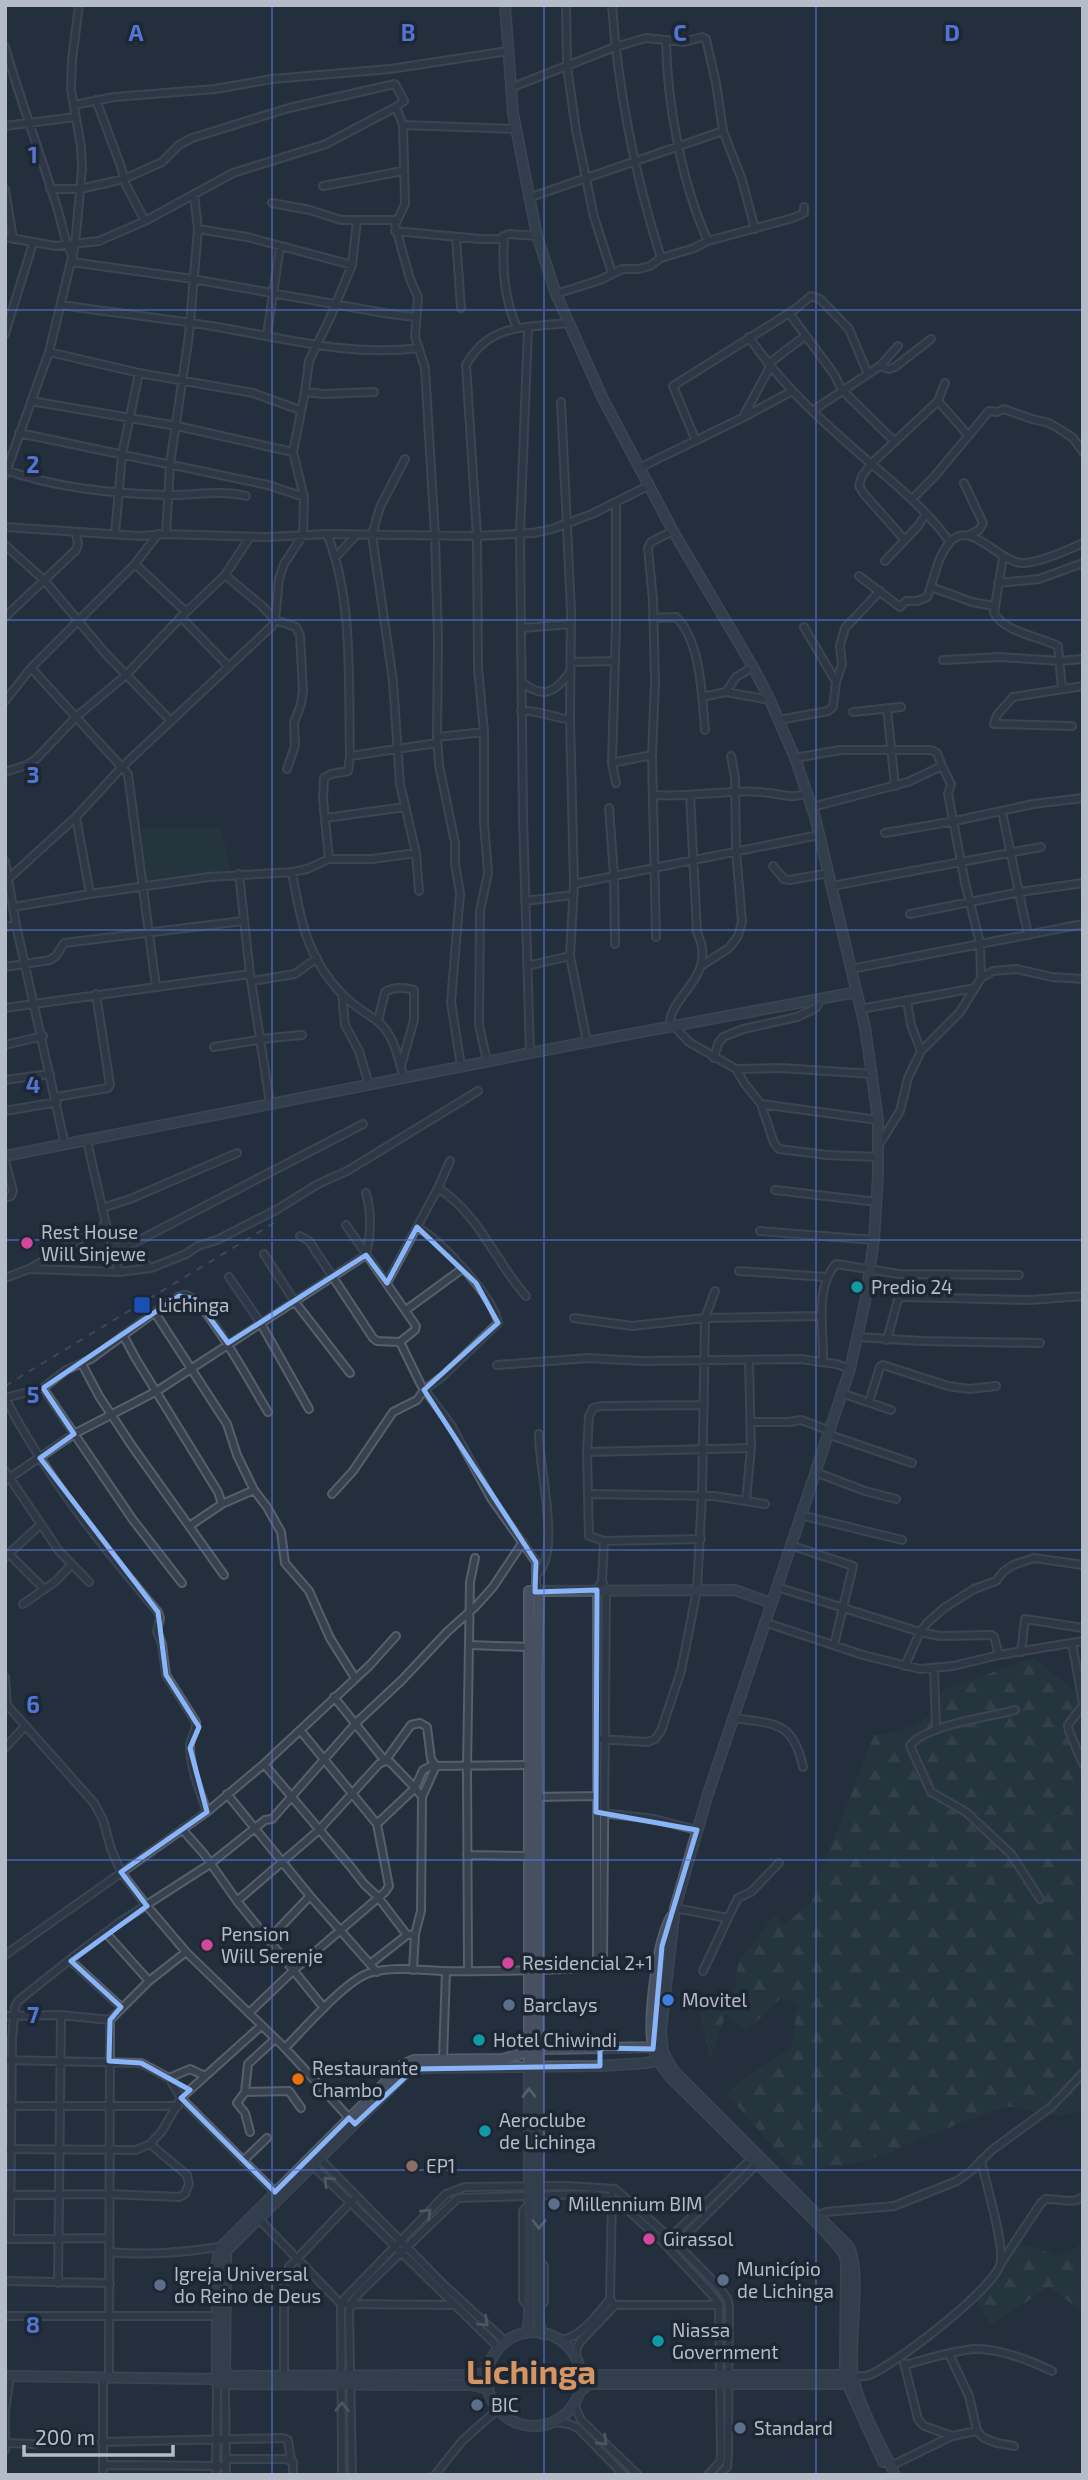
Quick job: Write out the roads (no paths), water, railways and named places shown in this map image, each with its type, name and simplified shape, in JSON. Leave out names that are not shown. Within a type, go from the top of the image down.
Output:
[{"type":"street","points":[[79,5],[71,89],[81,147],[73,260],[49,352],[6,472],[46,482],[117,492],[167,495],[233,492],[246,496]]},
{"type":"street","points":[[505,5],[510,88],[516,129],[528,198],[555,294],[603,399],[673,531],[753,667],[795,758],[820,835],[861,1009],[878,1120],[874,1240],[850,1369],[764,1622],[697,1830],[674,1912],[666,1927],[658,2002],[651,2023],[662,2060],[686,2088],[846,2250],[853,2269],[849,2306],[852,2379],[891,2472],[952,2436],[977,2431]]},
{"type":"street","points":[[566,5],[567,66],[586,179],[594,217],[612,273]]},
{"type":"street","points":[[612,5],[615,47],[635,162],[645,208],[661,258]]},
{"type":"street","points":[[510,88],[615,47],[646,38],[684,42],[702,37],[706,39],[723,131],[742,180],[755,229]]},
{"type":"street","points":[[666,41],[668,90],[695,205],[708,242]]},
{"type":"street","points":[[5,47],[8,66],[29,121],[73,260]]},
{"type":"street","points":[[74,105],[96,100],[215,89],[272,79],[390,69],[508,51]]},
{"type":"street","points":[[5,237],[67,246],[99,241],[145,221],[233,173],[326,144],[404,101],[390,69]]},
{"type":"street","points":[[51,189],[79,189],[124,179],[162,162],[179,145],[212,131],[289,108],[395,84]]},
{"type":"street","points":[[96,100],[131,197],[145,221]]},
{"type":"street","points":[[396,107],[403,125],[405,204],[396,220],[395,231],[418,297],[415,337],[425,368],[435,536],[437,740],[439,765],[455,844],[460,893],[451,1002],[461,1066]]},
{"type":"street","points":[[5,126],[75,117]]},
{"type":"street","points":[[403,125],[516,129]]},
{"type":"street","points":[[528,198],[723,131]]},
{"type":"street","points":[[323,186],[403,171]]},
{"type":"street","points":[[5,189],[13,239]]},
{"type":"street","points":[[166,534],[170,464],[177,426],[198,229],[194,195]]},
{"type":"street","points":[[272,202],[341,220],[396,220]]},
{"type":"street","points":[[555,294],[600,280],[622,269],[650,266],[661,258],[708,242],[799,216],[804,213],[804,207]]},
{"type":"street","points":[[8,879],[76,817],[122,768],[272,626],[284,564],[303,536],[304,497],[293,452],[309,361],[352,265],[356,221]]},
{"type":"street","points":[[198,229],[280,246],[352,265]]},
{"type":"street","points":[[395,231],[499,239],[509,234],[537,236]]},
{"type":"street","points":[[504,236],[503,281],[517,328]]},
{"type":"street","points":[[456,237],[461,307]]},
{"type":"street","points":[[5,334],[33,243]]},
{"type":"street","points":[[267,335],[280,246]]},
{"type":"street","points":[[73,260],[416,317]]},
{"type":"street","points":[[696,441],[673,386],[789,313],[811,296],[820,299],[849,329],[868,374]]},
{"type":"street","points":[[5,304],[15,305]]},
{"type":"street","points":[[62,305],[189,322],[314,346],[394,351],[419,348]]},
{"type":"street","points":[[789,313],[834,374],[842,390],[895,442]]},
{"type":"street","points":[[487,1061],[479,1025],[480,911],[488,873],[484,822],[484,732],[478,668],[477,536],[467,365],[473,353],[498,332],[567,323]]},
{"type":"street","points":[[528,328],[520,534],[521,711],[530,1053]]},
{"type":"street","points":[[742,418],[769,365],[805,336]]},
{"type":"street","points":[[749,337],[792,391],[912,499],[950,542]]},
{"type":"street","points":[[880,366],[889,369],[895,367],[931,339]]},
{"type":"street","points":[[812,411],[880,366],[898,346]]},
{"type":"street","points":[[49,352],[139,373],[253,393],[300,410]]},
{"type":"street","points":[[115,534],[122,455],[139,373]]},
{"type":"street","points":[[904,540],[859,486],[872,464],[938,401],[946,383]]},
{"type":"street","points":[[641,467],[792,391]]},
{"type":"street","points":[[305,392],[374,392]]},
{"type":"street","points":[[31,401],[177,426],[293,452]]},
{"type":"street","points":[[938,401],[968,435]]},
{"type":"street","points":[[561,402],[571,625],[574,884],[570,956],[587,1042]]},
{"type":"street","points":[[912,499],[935,476],[989,411],[996,412],[1004,408],[1049,423],[1073,438],[1083,452]]},
{"type":"street","points":[[19,433],[268,485],[304,497]]},
{"type":"street","points":[[405,458],[373,523],[372,535],[393,681],[397,750],[405,807],[416,853],[419,891]]},
{"type":"street","points":[[964,483],[983,523],[979,530],[969,536]]},
{"type":"street","points":[[5,527],[139,536],[533,534],[567,524],[650,485]]},
{"type":"street","points":[[616,502],[612,763],[616,783]]},
{"type":"street","points":[[885,561],[926,514]]},
{"type":"street","points":[[656,937],[652,755],[655,683],[648,544],[673,531]]},
{"type":"street","points":[[5,617],[76,550],[76,533]]},
{"type":"street","points":[[5,701],[31,668],[135,564],[158,534]]},
{"type":"street","points":[[327,534],[337,557],[347,642],[351,757],[348,771],[324,778],[329,859]]},
{"type":"street","points":[[337,557],[356,535]]},
{"type":"street","points":[[139,536],[144,552]]},
{"type":"street","points":[[859,576],[900,607],[906,601],[927,597],[935,569],[950,542],[960,536],[977,537],[1003,557],[1023,563],[1070,550],[1083,543]]},
{"type":"street","points":[[5,772],[36,759],[76,717],[126,675],[183,614],[225,575],[250,537]]},
{"type":"street","points":[[5,545],[45,581],[126,675],[171,721]]},
{"type":"street","points":[[998,583],[1039,579],[1081,564],[1070,550]]},
{"type":"street","points":[[1003,557],[993,606],[996,618],[1041,641],[1058,646],[1062,688]]},
{"type":"street","points":[[135,564],[229,667]]},
{"type":"street","points":[[225,575],[275,620],[296,626],[300,635],[301,704],[294,723],[295,746],[287,769]]},
{"type":"street","points":[[931,587],[972,602],[993,606]]},
{"type":"street","points":[[779,720],[831,710],[842,664],[840,645],[845,628],[880,591]]},
{"type":"street","points":[[653,618],[676,617],[687,628],[702,697],[705,730]]},
{"type":"street","points":[[522,628],[571,625]]},
{"type":"street","points":[[804,627],[836,682]]},
{"type":"street","points":[[943,660],[1000,657],[1059,661],[1083,659]]},
{"type":"street","points":[[570,662],[615,662]]},
{"type":"street","points":[[726,692],[736,677],[753,667]]},
{"type":"street","points":[[31,668],[122,768],[130,782],[156,987]]},
{"type":"street","points":[[522,682],[534,691],[552,690],[559,687],[570,671]]},
{"type":"street","points":[[1072,726],[994,724],[997,715],[1013,697],[1083,686]]},
{"type":"street","points":[[702,697],[726,692],[770,700]]},
{"type":"street","points":[[853,712],[901,706]]},
{"type":"street","points":[[887,708],[895,786]]},
{"type":"street","points":[[521,711],[542,711],[555,718],[570,719]]},
{"type":"street","points":[[351,757],[484,732]]},
{"type":"street","points":[[795,758],[840,750],[935,750],[951,784],[948,794],[980,943],[981,978]]},
{"type":"street","points":[[612,763],[652,755]]},
{"type":"street","points":[[701,966],[729,948],[738,936],[742,922],[736,851],[736,790],[731,756]]},
{"type":"street","points":[[811,807],[895,786],[942,766]]},
{"type":"street","points":[[653,795],[690,795],[736,790],[797,797],[807,793]]},
{"type":"street","points":[[690,795],[697,932],[702,946],[701,966],[691,987],[676,1005],[669,1020],[672,1026],[689,1042],[736,1069],[781,1068],[872,1074]]},
{"type":"street","points":[[885,833],[1033,804],[1083,798]]},
{"type":"street","points":[[325,818],[405,807]]},
{"type":"street","points":[[609,808],[615,944]]},
{"type":"street","points":[[1002,812],[1028,934]]},
{"type":"street","points":[[76,817],[90,894]]},
{"type":"street","points":[[574,884],[820,835]]},
{"type":"street","points":[[832,886],[1041,847]]},
{"type":"street","points":[[13,907],[239,874],[292,872],[307,869],[329,859],[372,859],[416,853]]},
{"type":"street","points":[[5,862],[16,925],[43,1036],[65,1145]]},
{"type":"street","points":[[773,866],[784,879],[790,880],[829,873]]},
{"type":"street","points":[[292,872],[305,936],[342,994],[386,1030],[404,1078]]},
{"type":"street","points":[[239,874],[243,921],[270,1103]]},
{"type":"street","points":[[910,914],[1020,892],[1083,883]]},
{"type":"street","points":[[526,901],[573,895]]},
{"type":"street","points":[[5,967],[50,960],[64,943],[243,921]]},
{"type":"street","points":[[851,969],[1083,923]]},
{"type":"street","points":[[5,927],[16,925]]},
{"type":"street","points":[[527,966],[570,956]]},
{"type":"street","points":[[5,1007],[156,987],[251,977],[289,976],[317,958]]},
{"type":"street","points":[[305,967],[324,969]]},
{"type":"street","points":[[879,1145],[900,1111],[908,1078],[921,1051],[960,1012],[981,978],[993,971],[1017,969],[1052,977],[1083,979]]},
{"type":"street","points":[[1074,979],[1083,985]]},
{"type":"street","points":[[378,1021],[385,992],[402,988],[414,990],[415,1020],[401,1067]]},
{"type":"street","points":[[861,1009],[975,988]]},
{"type":"street","points":[[5,1198],[11,1196],[13,1191],[5,1158],[270,1103],[857,992]]},
{"type":"street","points":[[5,1111],[108,1088],[110,1085],[96,994]]},
{"type":"street","points":[[342,994],[345,1025],[359,1051],[369,1085]]},
{"type":"street","points":[[715,1058],[718,1044],[723,1037],[743,1029],[797,1017],[816,1008],[821,998]]},
{"type":"street","points":[[907,1000],[911,1025],[921,1051]]},
{"type":"street","points":[[214,1047],[302,1035]]},
{"type":"street","points":[[5,1045],[43,1036]]},
{"type":"street","points":[[736,1069],[761,1104],[774,1143],[779,1149],[827,1155],[878,1157]]},
{"type":"street","points":[[5,1080],[50,1074]]},
{"type":"street","points":[[29,1269],[119,1272],[151,1268],[265,1216],[318,1184],[358,1165],[478,1091]]},
{"type":"street","points":[[761,1104],[878,1120]]},
{"type":"street","points":[[113,1248],[125,1246],[201,1210],[256,1178],[363,1124]]},
{"type":"street","points":[[87,1141],[119,1272]]},
{"type":"street","points":[[102,1208],[237,1153]]},
{"type":"street","points":[[387,1283],[450,1161]]},
{"type":"street","points":[[438,1188],[464,1208],[526,1296]]},
{"type":"street","points":[[775,1190],[877,1202]]},
{"type":"street","points":[[89,1582],[71,1565],[40,1525],[36,1514],[7,1476],[111,1413],[157,1391],[366,1255],[370,1207],[366,1193]]},
{"type":"street","points":[[5,1279],[29,1269],[106,1224]]},
{"type":"street","points":[[300,1236],[309,1241],[373,1338],[377,1341],[400,1342],[417,1328],[346,1225]]},
{"type":"street","points":[[332,1494],[353,1471],[393,1412],[410,1406],[423,1395],[425,1390],[498,1323],[481,1290],[427,1232],[417,1227]]},
{"type":"street","points":[[760,1231],[874,1240]]},
{"type":"street","points":[[125,1246],[151,1268]]},
{"type":"street","points":[[264,1254],[295,1303],[349,1373]]},
{"type":"street","points":[[823,1361],[821,1315],[826,1277],[836,1264],[899,1273],[1019,1276]]},
{"type":"street","points":[[406,1310],[461,1269]]},
{"type":"street","points":[[739,1271],[826,1277]]},
{"type":"street","points":[[229,1277],[260,1322],[309,1409]]},
{"type":"street","points":[[602,1740],[648,1742],[655,1739],[661,1731],[681,1671],[697,1590],[701,1539],[705,1318],[715,1291]]},
{"type":"street","points":[[207,1812],[197,1784],[190,1748],[190,1740],[197,1730],[196,1723],[166,1675],[162,1644],[157,1631],[160,1618],[158,1612],[84,1523],[40,1458],[5,1398],[43,1388],[179,1296],[187,1295],[196,1299],[228,1343],[268,1412]]},
{"type":"street","points":[[887,1340],[894,1305],[898,1299],[904,1297],[1030,1300],[1083,1296]]},
{"type":"street","points":[[155,1312],[227,1424],[237,1455],[254,1490],[281,1532],[285,1563],[309,1591],[330,1638],[355,1678]]},
{"type":"street","points":[[574,1318],[632,1326],[705,1318],[821,1315]]},
{"type":"street","points":[[123,1335],[218,1492],[222,1504]]},
{"type":"street","points":[[858,1337],[1040,1343]]},
{"type":"street","points":[[400,1342],[425,1390],[451,1424],[491,1499],[536,1562],[537,1574],[528,1647],[533,1719],[529,1765],[533,1797],[529,1856],[533,1877]]},
{"type":"street","points":[[497,1365],[588,1358],[642,1361],[800,1359],[823,1361],[850,1369]]},
{"type":"street","points":[[746,1500],[751,1448],[749,1360]]},
{"type":"street","points":[[82,1364],[111,1413],[224,1575]]},
{"type":"street","points":[[869,1402],[883,1365],[948,1386],[969,1389],[996,1385]]},
{"type":"street","points":[[43,1388],[147,1539],[183,1583]]},
{"type":"street","points":[[841,1394],[891,1410]]},
{"type":"street","points":[[701,1539],[604,1541],[589,1536],[587,1452],[589,1416],[593,1408],[704,1405]]},
{"type":"street","points":[[750,1422],[800,1420],[912,1463]]},
{"type":"street","points":[[537,1574],[545,1560],[548,1534],[547,1491],[540,1459],[539,1434]]},
{"type":"street","points":[[587,1452],[751,1448]]},
{"type":"street","points":[[815,1472],[864,1491],[896,1499]]},
{"type":"street","points":[[191,1525],[222,1504],[254,1490]]},
{"type":"street","points":[[588,1493],[702,1495],[765,1504]]},
{"type":"street","points":[[800,1515],[902,1540]]},
{"type":"street","points":[[40,1525],[8,1556],[43,1588]]},
{"type":"street","points":[[285,2048],[356,1980],[377,1972],[534,1970],[603,1966],[600,1813],[604,1541]]},
{"type":"street","points":[[109,2238],[7,2239],[8,2059],[15,2007],[23,1997],[77,1954],[210,1864],[253,1828],[272,1819],[356,1723],[493,1587],[523,1542]]},
{"type":"street","points":[[790,1545],[852,1566],[834,1645]]},
{"type":"street","points":[[468,1970],[470,1582],[475,1558]]},
{"type":"street","points":[[905,1667],[920,1632],[944,1608],[974,1589],[996,1581],[1013,1565],[1034,1558],[1083,1565]]},
{"type":"street","points":[[23,1604],[56,1581],[71,1565]]},
{"type":"street","points":[[535,1589],[602,1587],[735,1590],[771,1603]]},
{"type":"street","points":[[777,1587],[843,1610],[920,1632],[940,1636],[991,1636],[994,1637],[999,1655]]},
{"type":"street","points":[[527,2333],[534,2307],[536,2257],[533,2194],[535,1589]]},
{"type":"street","points":[[1021,1652],[1024,1623],[1028,1618],[1083,1629]]},
{"type":"street","points":[[764,1622],[905,1667],[934,1669],[1083,1641]]},
{"type":"street","points":[[5,1955],[207,1812],[264,1764],[396,1636]]},
{"type":"street","points":[[1072,1643],[1083,1704],[1068,1725],[1083,1764]]},
{"type":"street","points":[[470,1645],[528,1647]]},
{"type":"street","points":[[934,1669],[936,1730]]},
{"type":"street","points":[[5,1677],[7,1705],[94,1803],[121,1872],[146,1906],[186,1952],[285,2048],[352,2121]]},
{"type":"street","points":[[334,1697],[385,1761],[390,1762],[422,1797]]},
{"type":"street","points":[[1015,1710],[936,1730],[910,1746],[931,1792],[966,1812],[1011,1854],[1040,1899]]},
{"type":"street","points":[[733,1718],[776,1724],[785,1729],[793,1739],[803,1767]]},
{"type":"street","points":[[237,1900],[319,1830],[385,1761],[411,1725],[420,1723],[426,1727],[432,1759],[436,1766]]},
{"type":"street","points":[[5,1748],[24,1727]]},
{"type":"street","points":[[249,2013],[389,1885],[377,1824],[300,1730]]},
{"type":"street","points":[[264,1764],[363,1884],[411,1935]]},
{"type":"street","points":[[377,1824],[415,1788],[423,1770],[436,1766],[529,1765]]},
{"type":"street","points":[[413,1970],[411,1935],[421,1911],[422,1797],[436,1766]]},
{"type":"street","points":[[600,1813],[597,1796],[601,1768]]},
{"type":"street","points":[[227,1794],[310,1896],[377,1972]]},
{"type":"street","points":[[533,1797],[597,1796]]},
{"type":"street","points":[[600,1813],[654,1819],[697,1830]]},
{"type":"street","points":[[182,1829],[324,2008]]},
{"type":"street","points":[[467,1855],[529,1856]]},
{"type":"street","points":[[703,1971],[738,1898],[751,1892],[779,1863]]},
{"type":"street","points":[[269,1939],[310,1896]]},
{"type":"street","points":[[674,1912],[727,1918]]},
{"type":"street","points":[[106,1933],[149,1981]]},
{"type":"street","points":[[370,1964],[411,1935]]},
{"type":"street","points":[[103,2475],[110,2283],[110,2020],[149,1981],[186,1952]]},
{"type":"street","points":[[71,1961],[121,2007]]},
{"type":"street","points":[[443,2059],[446,1971]]},
{"type":"street","points":[[5,2015],[61,2015],[110,2020]]},
{"type":"street","points":[[58,2283],[61,2015]]},
{"type":"street","points":[[7,2149],[136,2150],[150,2144],[166,2125],[181,2098],[261,2026]]},
{"type":"street","points":[[250,2132],[245,2113],[237,2103],[245,2092],[248,2064],[275,2039]]},
{"type":"street","points":[[600,2048],[600,2066]]},
{"type":"street","points":[[221,2277],[226,2251],[407,2062],[503,2059],[534,2051],[658,2048]]},
{"type":"street","points":[[8,2059],[141,2063],[169,2078],[181,2098],[275,2192]]},
{"type":"street","points":[[352,2121],[414,2069],[600,2066],[662,2060]]},
{"type":"street","points":[[169,2078],[190,2068],[205,2076]]},
{"type":"street","points":[[816,2217],[826,2212],[894,2206],[957,2181],[1051,2107],[1083,2073]]},
{"type":"street","points":[[245,2092],[289,2091],[301,2108]]},
{"type":"street","points":[[8,2106],[178,2106]]},
{"type":"street","points":[[243,2161],[267,2138]]},
{"type":"street","points":[[8,2195],[109,2194],[180,2197],[185,2194],[189,2184],[187,2175],[150,2144]]},
{"type":"street","points":[[216,2475],[221,2316],[218,2252],[257,2216],[275,2192],[314,2159]]},
{"type":"street","points":[[314,2159],[401,2239],[503,2345]]},
{"type":"street","points":[[314,2159],[350,2203],[454,2306],[503,2345]]},
{"type":"street","points":[[667,2240],[709,2199],[757,2159]]},
{"type":"street","points":[[670,2250],[757,2159]]},
{"type":"street","points":[[981,2160],[1000,2243],[1000,2264]]},
{"type":"street","points":[[341,2304],[394,2246],[453,2190],[465,2187],[533,2194],[593,2194],[610,2197],[667,2240],[677,2244],[727,2298],[729,2305],[721,2456],[708,2475]]},
{"type":"street","points":[[576,2358],[576,2347],[586,2330],[612,2302],[610,2197],[615,2189]]},
{"type":"street","points":[[342,2475],[342,2431],[351,2304],[359,2293],[458,2199],[615,2189],[667,2240],[670,2250],[719,2305],[728,2460],[723,2474],[717,2465]]},
{"type":"street","points":[[533,2194],[523,2211],[526,2275],[542,2333]]},
{"type":"street","points":[[284,2381],[284,2278],[296,2259],[357,2196]]},
{"type":"street","points":[[580,2368],[579,2392],[574,2404],[566,2414],[554,2421],[530,2426],[518,2423],[498,2409],[488,2389],[488,2373],[494,2356],[503,2345],[527,2333],[542,2333],[557,2339],[571,2350],[584,2374],[608,2379],[852,2379],[877,2371],[969,2302],[992,2278],[1041,2203],[1046,2199],[1070,2201],[1083,2197]]},
{"type":"street","points":[[709,2199],[715,2205]]},
{"type":"street","points":[[257,2216],[341,2304],[352,2475]]},
{"type":"street","points":[[109,2252],[168,2254],[221,2247]]},
{"type":"street","points":[[526,2275],[536,2257]]},
{"type":"street","points":[[5,2281],[110,2283]]},
{"type":"street","points":[[704,2286],[712,2281]]},
{"type":"street","points":[[341,2304],[454,2306],[461,2301]]},
{"type":"street","points":[[612,2302],[729,2305]]},
{"type":"street","points":[[5,2315],[221,2316]]},
{"type":"street","points":[[557,2339],[568,2339],[586,2330]]},
{"type":"street","points":[[905,2365],[974,2349],[1031,2361],[1052,2371]]},
{"type":"street","points":[[949,2354],[969,2396],[977,2431],[984,2438],[1014,2446]]},
{"type":"street","points":[[901,2355],[918,2419],[924,2426],[952,2436]]},
{"type":"street","points":[[5,2450],[7,2376],[284,2381],[488,2373]]},
{"type":"street","points":[[579,2392],[590,2384],[608,2379]]},
{"type":"street","points":[[218,2380],[226,2440],[226,2475]]},
{"type":"street","points":[[346,2380],[472,2385],[488,2389]]},
{"type":"street","points":[[574,2404],[581,2420],[638,2475]]},
{"type":"street","points":[[435,2475],[462,2441],[498,2409]]},
{"type":"street","points":[[554,2421],[578,2428],[624,2475]]},
{"type":"street","points":[[342,2431],[351,2431]]},
{"type":"street","points":[[103,2442],[283,2438],[288,2440],[293,2475]]},
{"type":"street","points":[[5,2443],[33,2444]]},
{"type":"street","points":[[103,2465],[216,2465],[291,2460]]},
{"type":"railway","points":[[5,1386],[274,1223]]},
{"type":"place","name":"Rest House Will Sinjewe","points":[[27,1243]]},
{"type":"place","name":"Predio 24","points":[[857,1287]]},
{"type":"place","name":"Lichinga","points":[[142,1305]]},
{"type":"place","name":"Pension Will Serenje","points":[[207,1945]]},
{"type":"place","name":"Residencial 2+1","points":[[508,1963]]},
{"type":"place","name":"Movitel","points":[[668,2000]]},
{"type":"place","name":"Barclays","points":[[509,2005]]},
{"type":"place","name":"Hotel Chiwindi","points":[[479,2040]]},
{"type":"place","name":"Restaurante Chambo","points":[[298,2079]]},
{"type":"place","name":"Aeroclube de Lichinga","points":[[485,2131]]},
{"type":"place","name":"EP1","points":[[412,2166]]},
{"type":"place","name":"Millennium BIM","points":[[554,2204]]},
{"type":"place","name":"Girassol","points":[[649,2239]]},
{"type":"place","name":"Município de Lichinga","points":[[723,2280]]},
{"type":"place","name":"Igreja Universal do Reino de Deus","points":[[160,2285]]},
{"type":"place","name":"Niassa Government","points":[[658,2341]]},
{"type":"place","name":"BIC","points":[[477,2405]]},
{"type":"place","name":"Standard","points":[[740,2428]]},
{"type":"district","name":"Lichinga","points":[[531,2372]]}]
